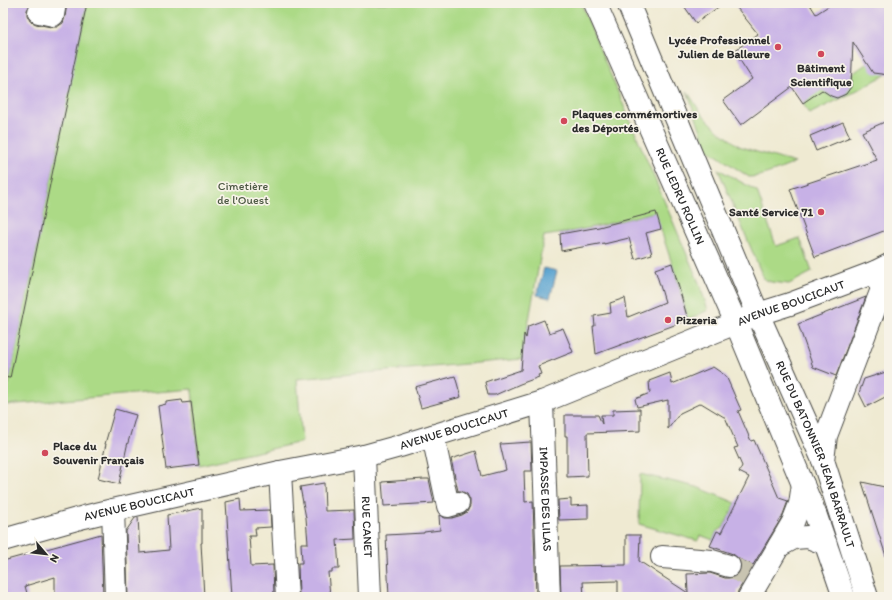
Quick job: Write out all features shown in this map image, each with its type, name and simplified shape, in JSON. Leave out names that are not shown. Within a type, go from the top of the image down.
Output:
[{"type":"main road","name":"RUE LEDRU ROLLIN","points":[[595,3],[736,323]]},
{"type":"main road","points":[[628,3],[758,314]]},
{"type":"main road","name":"AVENUE BOUCICAUT","points":[[3,540],[84,517],[280,472],[364,456],[433,436],[542,402],[758,314],[882,268]]},
{"type":"main road","points":[[823,460],[826,436],[882,289],[882,268]]},
{"type":"main road","name":"RUE DU BATONNIER JEAN BARRAULT","points":[[758,314],[823,460],[867,597]]},
{"type":"main road","name":"RUE DU BATONNIER JEAN BARRAULT","points":[[736,323],[816,516],[844,597]]},
{"type":"main road","name":"IMPASSE DES LILAS","points":[[542,402],[549,597]]},
{"type":"main road","points":[[433,436],[448,506],[458,503]]},
{"type":"main road","name":"RUE CANET","points":[[364,456],[370,597]]},
{"type":"main road","points":[[280,472],[287,597]]},
{"type":"main road","points":[[753,585],[793,522],[800,504],[803,484]]},
{"type":"main road","points":[[113,510],[116,597]]},
{"type":"main road","points":[[779,546],[794,538],[808,537],[826,544]]},
{"type":"main road","points":[[662,557],[712,561],[729,566]]},
{"type":"green space","name":"Cimetière de l'Ouest","points":[[87,3],[581,3],[699,283],[708,310],[688,320],[678,282],[655,212],[586,229],[544,236],[522,359],[297,379],[302,442],[199,465],[192,389],[5,405]]},
{"type":"green space","points":[[876,57],[889,73],[809,114],[803,103],[822,89],[833,97],[839,97],[846,94],[849,76]]},
{"type":"green space","points":[[687,91],[701,113],[719,131],[739,146],[795,163],[766,174],[749,177],[707,149]]},
{"type":"green space","points":[[718,169],[757,191],[776,246],[800,238],[812,272],[789,284],[771,282],[764,279]]},
{"type":"green space","points":[[640,474],[697,487],[736,503],[723,528],[717,531],[713,540],[700,535],[698,541],[639,524]]},
{"type":"water","points":[[544,268],[557,271],[550,298],[537,295]]},
{"type":"building","points":[[3,3],[31,3],[27,10],[27,15],[30,21],[36,24],[57,27],[63,23],[67,3],[87,3],[10,378],[3,377]]},
{"type":"building","points":[[682,3],[724,3],[696,23]]},
{"type":"building","points":[[733,3],[809,3],[816,14],[833,3],[889,3],[889,75],[873,73],[853,42],[851,87],[846,94],[837,98],[822,90],[803,103],[792,87],[741,125],[723,100],[752,79],[734,51],[758,34]]},
{"type":"building","points":[[889,120],[889,229],[815,257],[790,189],[877,160],[862,132]]},
{"type":"building","points":[[843,122],[850,137],[816,151],[810,136]]},
{"type":"building","points":[[656,212],[661,229],[646,233],[652,254],[635,259],[629,238],[561,251],[560,234],[599,227]]},
{"type":"building","points":[[672,263],[688,320],[596,354],[593,326],[595,326],[594,316],[611,313],[610,303],[625,298],[628,317],[665,302],[655,269]]},
{"type":"building","points":[[866,297],[836,376],[813,367],[798,324]]},
{"type":"building","points":[[544,320],[549,333],[563,328],[573,352],[538,366],[541,374],[538,375],[539,377],[495,395],[488,395],[485,382],[521,370],[524,334],[526,338],[528,326]]},
{"type":"building","points":[[713,367],[726,376],[741,410],[738,411],[751,441],[754,440],[779,498],[788,501],[782,517],[753,565],[739,559],[733,554],[710,546],[717,531],[721,533],[749,477],[739,472],[742,466],[734,448],[738,447],[725,417],[701,403],[680,413],[668,429],[668,400],[637,407],[635,399],[650,393],[649,381],[670,373],[672,384]]},
{"type":"building","points":[[889,371],[889,395],[866,407],[859,393],[864,379]]},
{"type":"building","points":[[455,376],[461,397],[421,408],[415,387]]},
{"type":"building","points":[[182,400],[183,403],[191,402],[199,465],[166,469],[158,406],[166,404],[166,402]]},
{"type":"building","points":[[115,409],[136,415],[127,446],[119,484],[98,479],[105,444]]},
{"type":"building","points":[[640,409],[640,431],[587,433],[588,476],[567,477],[567,436],[565,436],[565,415],[598,415],[602,424],[601,415],[613,415],[613,410]]},
{"type":"building","points":[[531,442],[532,471],[524,471],[525,502],[533,501],[536,597],[389,597],[386,535],[424,533],[440,530],[439,515],[445,518],[452,518],[467,512],[470,506],[470,500],[467,494],[458,491],[451,459],[476,451],[482,476],[506,470],[500,444]]},
{"type":"building","points":[[429,479],[434,503],[384,506],[382,482]]},
{"type":"building","points":[[862,482],[889,488],[889,556],[886,556]]},
{"type":"building","points":[[324,483],[325,511],[354,510],[355,539],[337,540],[339,569],[332,569],[332,572],[328,572],[330,597],[299,597],[298,563],[302,563],[301,543],[308,543],[306,518],[300,487]]},
{"type":"building","points":[[240,499],[241,511],[270,510],[271,527],[255,528],[256,536],[249,536],[251,566],[273,565],[274,597],[232,597],[226,502]]},
{"type":"building","points":[[571,499],[571,506],[588,505],[588,519],[559,520],[558,500]]},
{"type":"building","points":[[202,508],[201,543],[204,597],[128,597],[126,531],[135,518],[138,517],[140,553],[169,550],[167,515]]},
{"type":"building","points":[[101,534],[103,597],[55,597],[55,577],[25,586],[28,597],[3,597],[3,561]]},
{"type":"building","points":[[626,535],[640,535],[639,561],[688,593],[687,574],[710,573],[725,578],[732,578],[740,571],[750,571],[738,591],[737,597],[618,597],[618,581],[583,582],[584,597],[561,597],[560,566],[626,565]]},
{"type":"tunnel","points":[[729,566],[752,577]]},
{"type":"place","name":"Lycée Professionnel Julien de Balleure","points":[[778,47]]},
{"type":"place","name":"Bâtiment Scientifique","points":[[821,54]]},
{"type":"place","name":"Plaques commémortives des Déportés","points":[[564,121]]},
{"type":"place","name":"Santé Service 71","points":[[821,212]]},
{"type":"place","name":"Pizzeria","points":[[668,320]]},
{"type":"place","name":"Place du Souvenir Français","points":[[45,453]]}]
